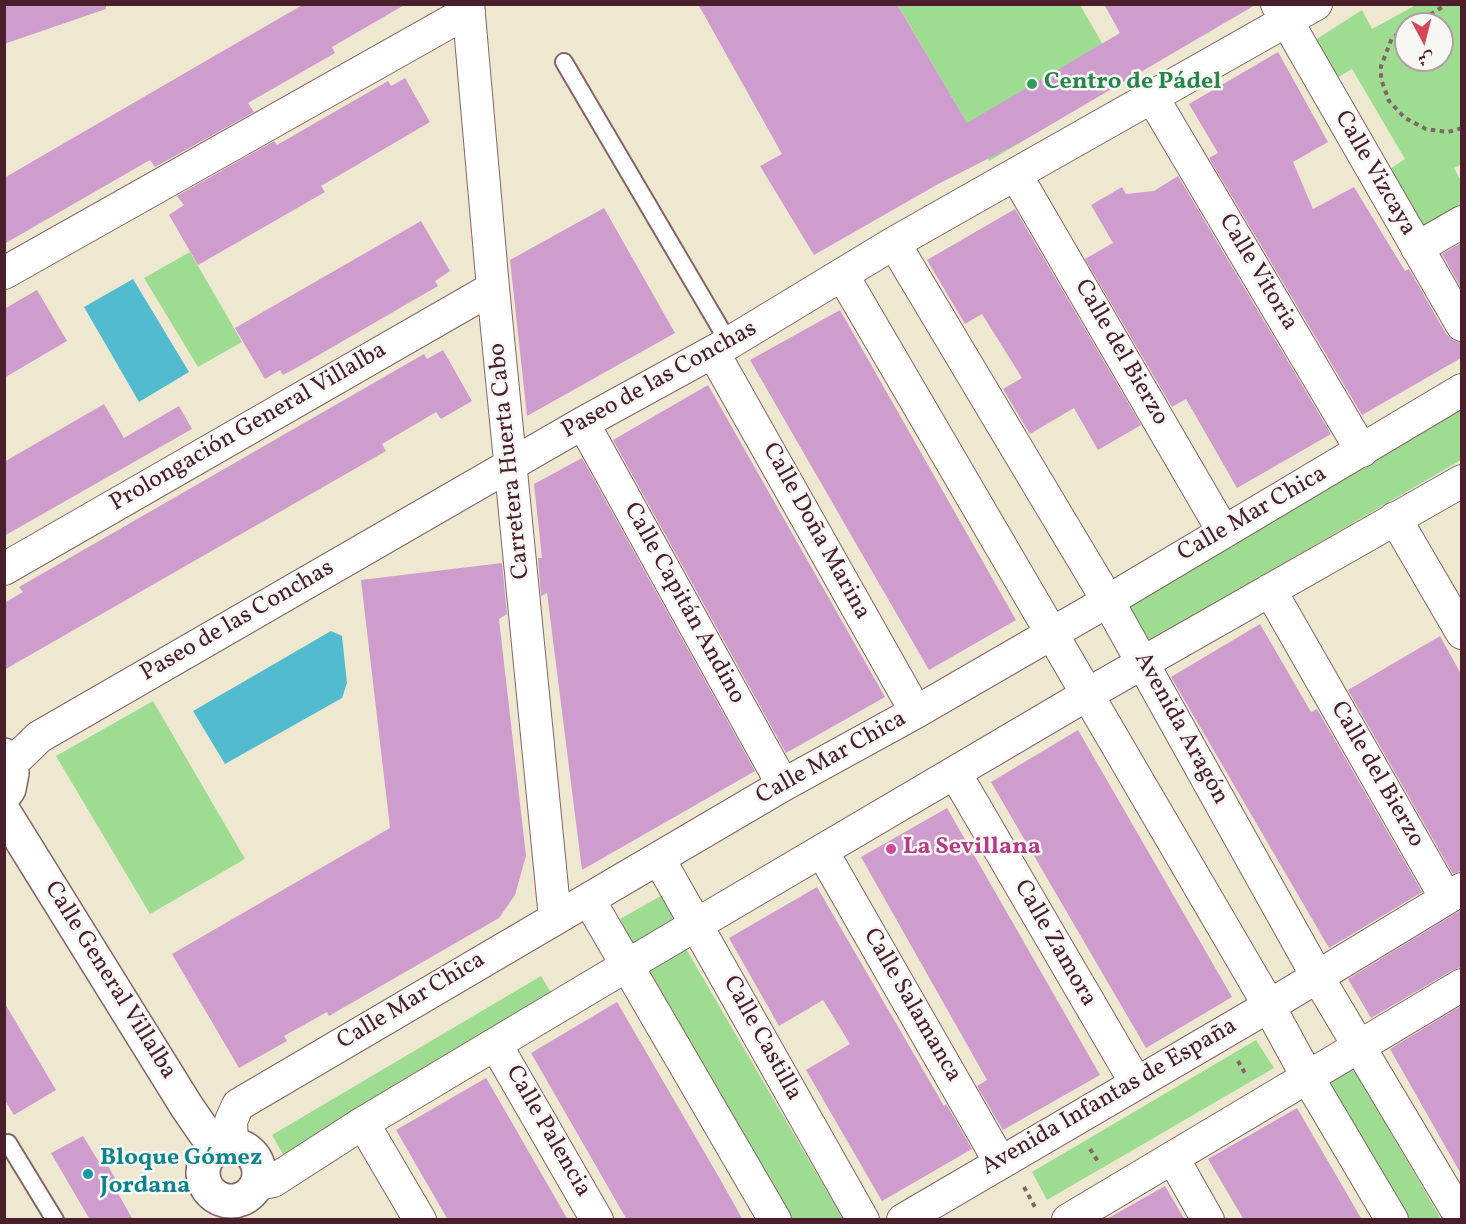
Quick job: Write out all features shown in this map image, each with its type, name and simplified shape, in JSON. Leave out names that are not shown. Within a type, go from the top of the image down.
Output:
[{"type":"street","name":"Paseo de las Conchas","points":[[6,772],[39,737],[583,423],[721,348],[894,243],[1152,95],[1282,13],[1316,4]]},
{"type":"street","points":[[4,273],[468,8]]},
{"type":"street","name":"Carretera Huerta Cabo","points":[[468,8],[555,918]]},
{"type":"street","name":"Calle Vizcaya","points":[[1282,13],[1461,325]]},
{"type":"street","name":"Calle Vitoria","points":[[1152,95],[1362,451]]},
{"type":"street","name":"Calle del Bierzo","points":[[1016,175],[1223,531]]},
{"type":"street","points":[[1416,248],[1461,222]]},
{"type":"street","name":"Avenida Aragón","points":[[894,243],[1108,600],[1317,976],[1461,1219]]},
{"type":"street","points":[[843,276],[1392,1220]]},
{"type":"street","name":"Prolongación General Villalba","points":[[4,569],[493,288]]},
{"type":"street","name":"Calle Doña Marina","points":[[721,348],[916,712]]},
{"type":"street","name":"Calle Mar Chica","points":[[224,1147],[238,1105],[783,785],[916,712],[1108,600],[1362,451],[1461,390]]},
{"type":"street","name":"Calle Capitán Andino","points":[[583,423],[783,785]]},
{"type":"street","points":[[254,1200],[259,1174],[258,1162],[243,1147],[224,1147],[204,1166],[203,1177],[207,1187],[214,1195],[224,1200],[254,1200],[273,1181],[363,1123],[626,966],[698,926],[1088,694],[1461,481]]},
{"type":"street","points":[[1395,518],[1461,633]]},
{"type":"street","name":"Calle del Bierzo","points":[[1270,590],[1454,893]]},
{"type":"street","name":"Calle Zamora","points":[[955,772],[1136,1083]]},
{"type":"street","name":"Calle General Villalba","points":[[4,812],[187,1107],[224,1147]]},
{"type":"street","name":"Calle Salamanca","points":[[822,851],[1000,1162]]},
{"type":"street","name":"Calle Castilla","points":[[659,859],[862,1220]]},
{"type":"street","name":"Avenida Infantas de España","points":[[903,1220],[1269,1006],[1454,893]]},
{"type":"street","points":[[589,900],[775,1220]]},
{"type":"street","points":[[1068,1220],[1461,985]]},
{"type":"street","name":"Calle Palencia","points":[[496,1045],[597,1220]]},
{"type":"street","points":[[363,1123],[420,1220]]},
{"type":"street","points":[[1173,1158],[1208,1220]]},
{"type":"lane","points":[[564,62],[721,348]]},
{"type":"lane","points":[[8,1143],[55,1220]]},
{"type":"path","points":[[1434,12],[1447,4]]},
{"type":"path","points":[[1394,37],[1381,66],[1381,79],[1394,110],[1416,126],[1437,132],[1461,128]]},
{"type":"path","points":[[1089,1146],[1104,1172]]},
{"type":"green space","name":"Centro de Pádel","points":[[898,5],[1080,5],[1124,81],[989,161]]},
{"type":"green space","points":[[1416,5],[1461,5],[1462,164],[1454,168],[1461,181],[1461,208],[1426,230],[1390,169],[1405,159],[1352,69],[1335,79],[1312,42],[1362,10],[1372,29],[1394,17],[1394,72],[1454,72],[1454,12],[1403,12]]},
{"type":"green space","points":[[190,252],[242,342],[198,367],[144,278]]},
{"type":"green space","points":[[1461,410],[1461,460],[1148,642],[1125,605]]},
{"type":"green space","points":[[153,701],[245,859],[150,914],[56,756]]},
{"type":"green space","points":[[668,892],[686,925],[638,952],[620,919]]},
{"type":"green space","points":[[685,947],[843,1219],[793,1219],[647,970]]},
{"type":"green space","points":[[541,976],[555,999],[285,1158],[272,1135]]},
{"type":"green space","points":[[1256,1040],[1274,1068],[1047,1200],[1032,1172]]},
{"type":"green space","points":[[1352,1066],[1441,1219],[1409,1219],[1327,1082]]},
{"type":"water","points":[[133,279],[189,372],[139,402],[84,307]]},
{"type":"water","points":[[331,631],[342,636],[347,683],[342,698],[225,764],[193,711]]},
{"type":"building","points":[[4,4],[106,4],[106,9],[4,44]]},
{"type":"building","points":[[304,4],[406,4],[332,47],[335,53],[248,103],[254,112],[155,167],[150,160],[4,244],[4,178]]},
{"type":"building","points":[[698,4],[897,4],[967,123],[1120,33],[1104,4],[1257,4],[1021,142],[940,183],[814,255],[760,166],[782,154]]},
{"type":"building","points":[[1278,52],[1328,142],[1293,162],[1313,209],[1354,187],[1405,271],[1409,269],[1446,334],[1461,343],[1461,358],[1362,415],[1209,158],[1218,153],[1189,104]]},
{"type":"building","points":[[405,78],[430,122],[321,186],[325,192],[198,265],[169,215],[184,205],[177,196],[274,141],[277,145],[388,81],[391,86]]},
{"type":"building","points":[[1178,176],[1331,434],[1237,488],[1186,399],[1172,407],[1085,259],[1113,243],[1091,205],[1122,187],[1126,194],[1154,191]]},
{"type":"building","points":[[604,208],[675,333],[527,416],[510,260]]},
{"type":"building","points":[[1015,209],[1141,425],[1098,450],[1074,408],[1030,434],[1003,389],[1022,378],[982,314],[965,324],[927,260]]},
{"type":"building","points":[[421,221],[450,271],[435,281],[438,286],[298,367],[283,375],[280,370],[265,379],[235,328]]},
{"type":"building","points":[[1461,243],[1461,288],[1442,254]]},
{"type":"building","points":[[37,290],[67,341],[4,378],[4,309]]},
{"type":"building","points":[[840,310],[1016,620],[929,670],[750,360]]},
{"type":"building","points":[[443,350],[472,401],[441,419],[436,412],[382,444],[386,451],[4,670],[4,603],[23,592],[19,587],[424,354],[427,359]]},
{"type":"building","points":[[708,385],[885,697],[786,753],[613,440]]},
{"type":"building","points":[[104,404],[124,438],[179,406],[192,429],[4,536],[4,462]]},
{"type":"building","points":[[582,458],[755,771],[582,870],[547,593],[541,596],[538,558],[542,558],[534,484]]},
{"type":"building","points":[[502,563],[507,614],[499,619],[526,856],[515,895],[499,918],[329,1016],[327,1012],[284,1036],[287,1041],[239,1068],[172,954],[390,828],[361,580]]},
{"type":"building","points":[[1260,624],[1311,712],[1317,709],[1422,892],[1329,948],[1171,677]]},
{"type":"building","points":[[1440,636],[1461,674],[1461,871],[1453,874],[1348,690]]},
{"type":"building","points":[[1078,730],[1232,997],[1146,1048],[991,782]]},
{"type":"building","points":[[947,808],[1100,1075],[1003,1130],[977,1086],[987,1080],[861,857]]},
{"type":"building","points":[[817,887],[944,1106],[946,1104],[972,1149],[882,1201],[806,1070],[850,1044],[823,1000],[779,1026],[729,938]]},
{"type":"building","points":[[1461,910],[1461,967],[1371,1018],[1348,979]]},
{"type":"building","points":[[4,1002],[56,1090],[14,1115],[4,1099]]},
{"type":"building","points":[[617,1002],[743,1220],[627,1220],[531,1053]]},
{"type":"building","points":[[1461,1006],[1461,1174],[1390,1049]]},
{"type":"building","points":[[486,1078],[568,1220],[448,1220],[396,1130]]},
{"type":"building","points":[[1297,1108],[1362,1220],[1244,1220],[1208,1159]]},
{"type":"building","name":"Bloque Gómez Jordana","points":[[83,1136],[99,1162],[104,1159],[119,1185],[115,1188],[133,1220],[90,1220],[51,1153]]},
{"type":"building","points":[[1165,1186],[1185,1220],[1105,1220]]},
{"type":"place","name":"Centro de Pádel","points":[[1032,84]]},
{"type":"place","name":"La Sevillana","points":[[891,849]]},
{"type":"place","name":"Bloque Gómez Jordana","points":[[88,1174]]}]
